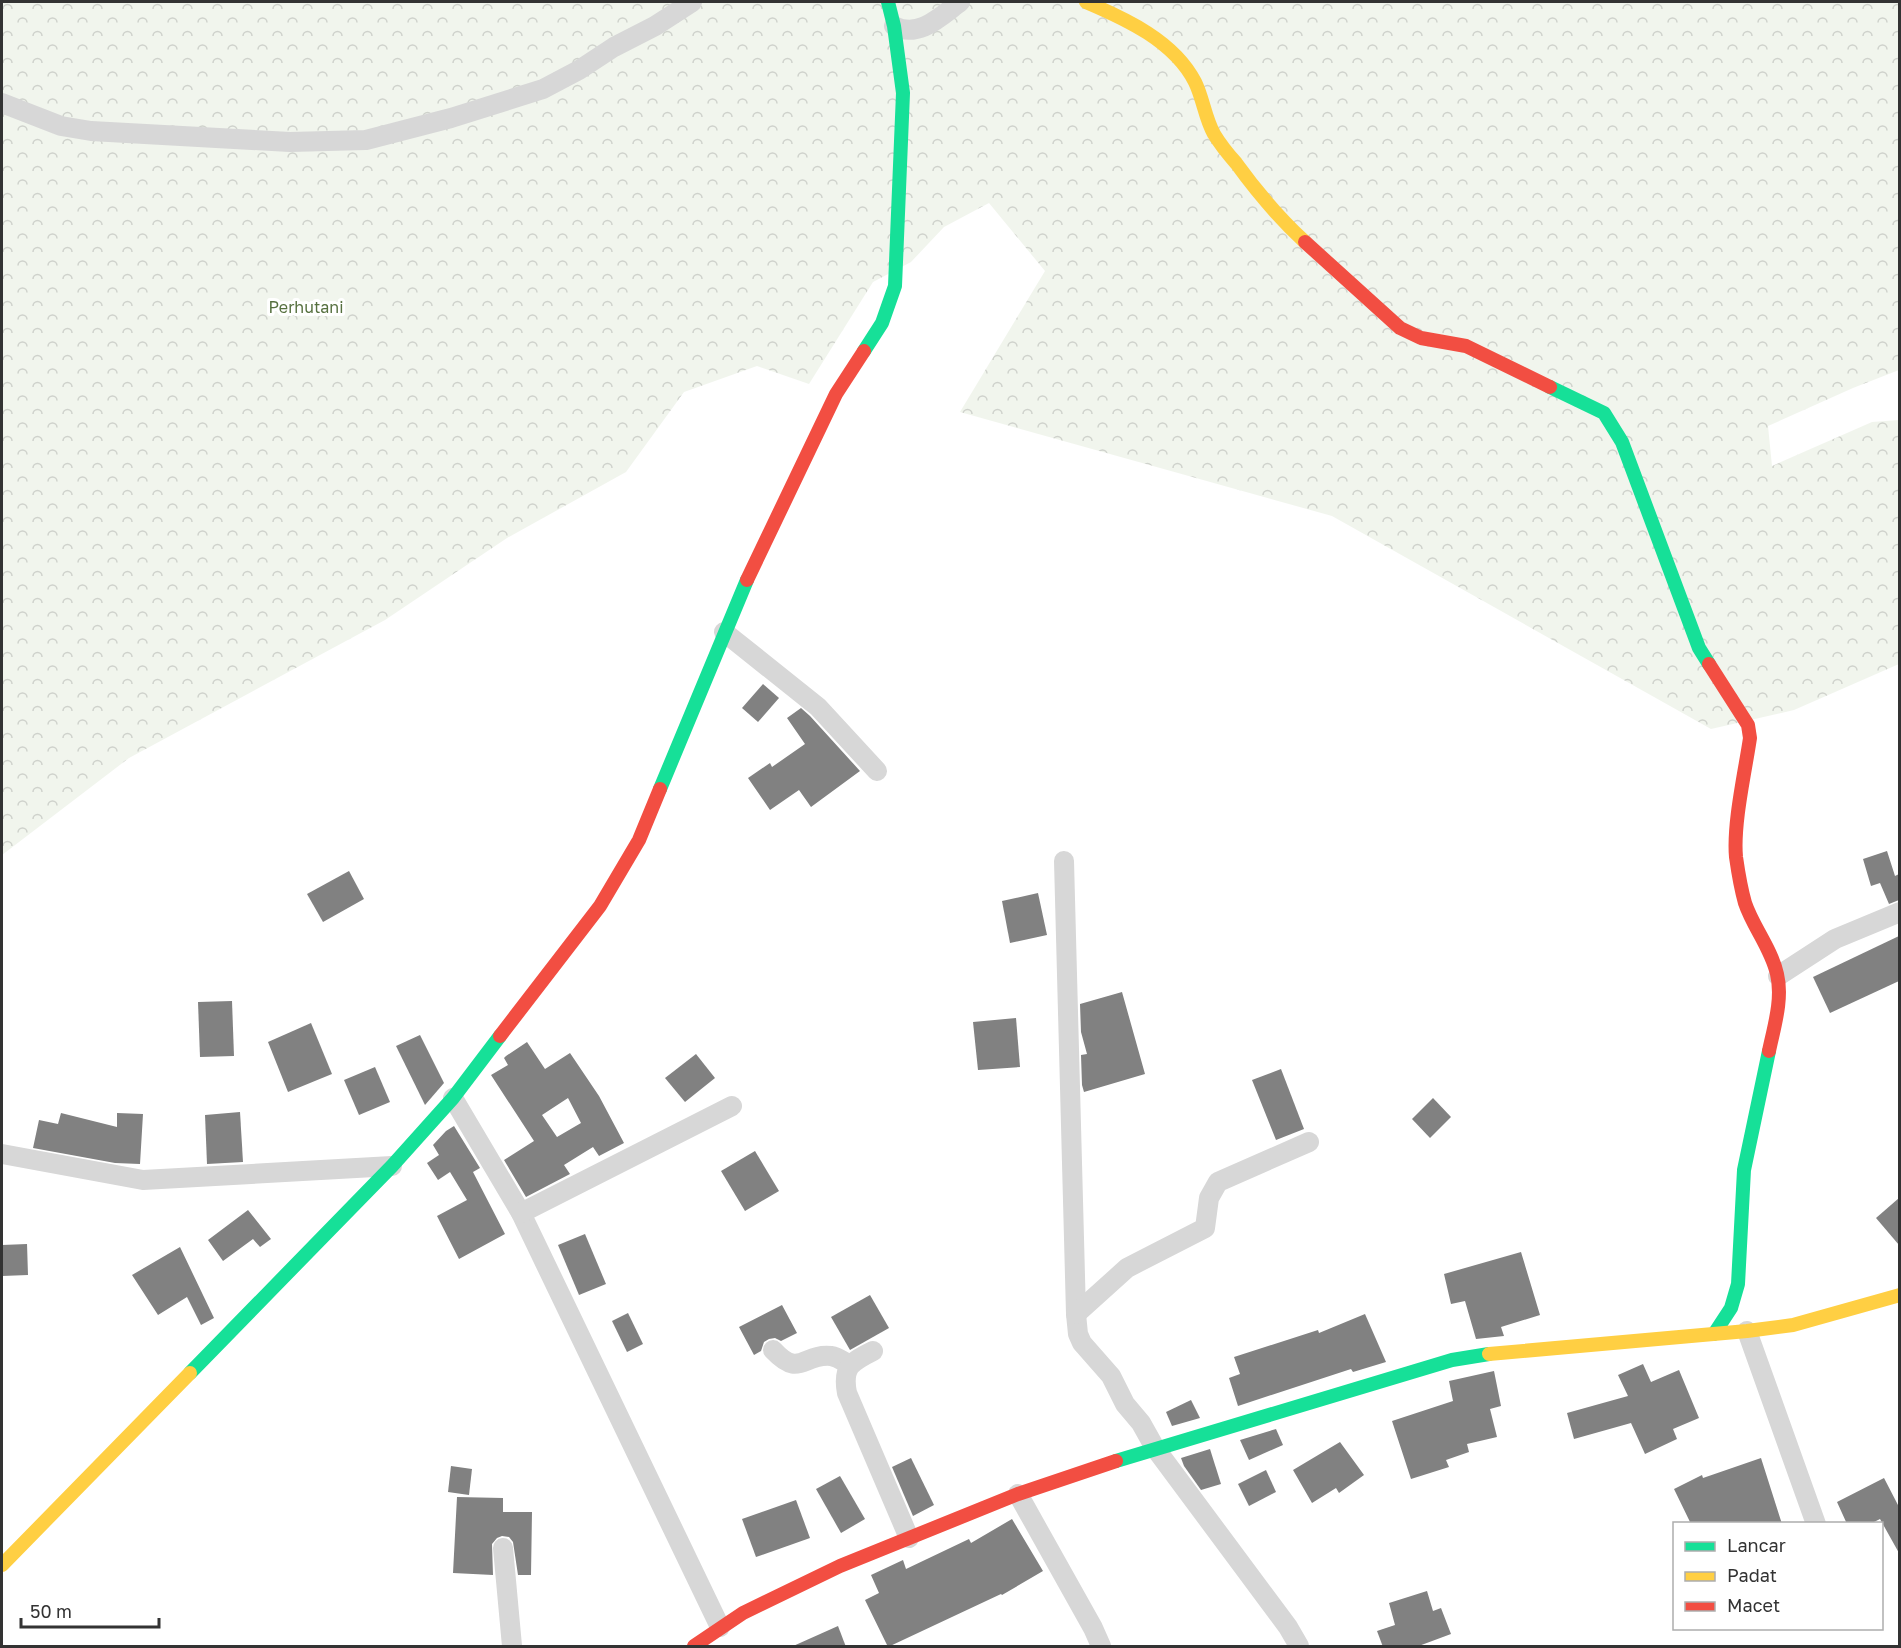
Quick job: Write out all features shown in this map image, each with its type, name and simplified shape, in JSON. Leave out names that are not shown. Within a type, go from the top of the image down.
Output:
[{"type":"street","points":[[2,103],[61,126],[91,131],[290,142],[366,140],[452,118],[543,89],[655,26],[692,2]]},
{"type":"street","points":[[2,1564],[392,1166],[453,1098],[600,906],[622,871],[639,840],[763,543],[836,394],[882,323],[889,308],[895,286],[903,93],[894,26],[888,2]]},
{"type":"street","points":[[894,26],[902,30],[927,26],[960,2]]},
{"type":"street","points":[[1086,2],[1111,12],[1141,30],[1179,60],[1195,80],[1214,134],[1269,207],[1310,248],[1400,328],[1421,338],[1466,346],[1604,413],[1613,424],[1699,648],[1748,725],[1750,738],[1738,822],[1736,856],[1745,903],[1773,959],[1778,976],[1777,1012],[1742,1185],[1738,1284],[1731,1308],[1714,1334]]},
{"type":"street","points":[[724,632],[818,707],[877,771]]},
{"type":"street","points":[[1064,861],[1078,1334],[1082,1343],[1112,1376],[1125,1404],[1141,1423],[1155,1448],[1288,1627],[1299,1647]]},
{"type":"street","points":[[1778,976],[1835,939],[1899,912]]},
{"type":"street","points":[[453,1098],[521,1213],[720,1627]]},
{"type":"street","points":[[521,1213],[732,1106]]},
{"type":"street","points":[[1076,1314],[1127,1268],[1202,1230],[1206,1225],[1211,1191],[1218,1182],[1310,1142]]},
{"type":"street","points":[[2,1154],[143,1180],[392,1166]]},
{"type":"street","points":[[694,1647],[720,1627],[762,1603],[840,1566],[1018,1494],[1155,1448],[1452,1360],[1481,1355],[1793,1325],[1899,1295]]},
{"type":"street","points":[[1747,1331],[1815,1522]]},
{"type":"street","points":[[773,1350],[784,1362],[790,1364],[830,1356],[850,1365]]},
{"type":"street","points":[[873,1351],[850,1365],[845,1373],[847,1393],[909,1538]]},
{"type":"street","points":[[1018,1494],[1093,1628],[1101,1647]]},
{"type":"street","points":[[503,1548],[512,1647]]},
{"type":"green space","name":"Perhutani","points":[[2,2],[1899,2],[1899,370],[1768,426],[1772,466],[1872,422],[1899,420],[1899,664],[1794,710],[1711,729],[1332,516],[960,412],[1045,271],[989,203],[944,227],[911,262],[873,282],[809,384],[757,366],[684,392],[626,472],[507,538],[385,620],[129,758],[2,855]]},
{"type":"building","points":[[763,684],[779,698],[758,722],[742,708]]},
{"type":"building","points":[[801,708],[860,771],[811,807],[799,790],[770,810],[748,778],[770,763],[772,767],[805,744],[787,718]]},
{"type":"building","points":[[1887,851],[1895,876],[1899,874],[1899,900],[1889,904],[1880,883],[1871,886],[1863,859]]},
{"type":"building","points":[[349,871],[364,899],[323,922],[307,894]]},
{"type":"building","points":[[1038,893],[1047,935],[1010,943],[1002,901]]},
{"type":"building","points":[[1899,936],[1899,981],[1830,1013],[1813,977]]},
{"type":"building","points":[[1122,992],[1145,1074],[1084,1092],[1081,1055],[1087,1054],[1081,1032],[1080,1004]]},
{"type":"building","points":[[232,1001],[234,1056],[200,1057],[198,1002]]},
{"type":"building","points":[[1016,1018],[1020,1067],[978,1070],[973,1022]]},
{"type":"building","points":[[311,1023],[332,1074],[288,1092],[268,1042]]},
{"type":"building","points":[[420,1035],[444,1083],[425,1105],[396,1046]]},
{"type":"building","points":[[527,1042],[545,1069],[570,1053],[599,1096],[624,1143],[599,1156],[593,1147],[564,1165],[570,1174],[526,1197],[504,1160],[534,1141],[491,1075],[508,1065],[504,1058]],"holes":[[[568,1098],[581,1123],[557,1137],[542,1115]]]},
{"type":"building","points":[[696,1054],[715,1078],[685,1102],[665,1078]]},
{"type":"building","points":[[375,1067],[390,1102],[359,1115],[344,1080]]},
{"type":"building","points":[[1281,1069],[1304,1129],[1276,1140],[1252,1080]]},
{"type":"building","points":[[1433,1098],[1451,1117],[1430,1138],[1412,1119]]},
{"type":"building","points":[[240,1112],[243,1162],[207,1164],[205,1115]]},
{"type":"building","points":[[61,1113],[117,1127],[117,1113],[143,1114],[140,1164],[115,1163],[33,1148],[39,1120],[58,1124]]},
{"type":"building","points":[[454,1126],[480,1168],[473,1172],[505,1234],[459,1259],[437,1216],[467,1200],[450,1172],[438,1180],[427,1163],[439,1155],[433,1145]]},
{"type":"building","points":[[755,1151],[779,1191],[745,1211],[721,1171]]},
{"type":"building","points":[[1899,1198],[1899,1245],[1876,1218]]},
{"type":"building","points":[[248,1210],[271,1239],[260,1247],[253,1239],[223,1261],[208,1240]]},
{"type":"building","points":[[585,1234],[606,1284],[579,1295],[558,1245]]},
{"type":"building","points":[[27,1244],[28,1275],[2,1276],[2,1245]]},
{"type":"building","points":[[180,1247],[214,1318],[201,1325],[187,1297],[158,1315],[132,1275]]},
{"type":"building","points":[[1521,1252],[1540,1315],[1501,1327],[1504,1336],[1476,1339],[1465,1301],[1451,1304],[1444,1274]]},
{"type":"building","points":[[870,1295],[889,1328],[850,1350],[831,1317]]},
{"type":"building","points":[[782,1305],[797,1333],[781,1341],[775,1338],[769,1339],[764,1342],[761,1351],[754,1355],[739,1327]]},
{"type":"building","points":[[628,1313],[643,1344],[627,1352],[612,1321]]},
{"type":"building","points":[[1365,1314],[1386,1362],[1353,1372],[1351,1369],[1238,1406],[1229,1378],[1240,1374],[1234,1357],[1318,1330],[1319,1333]]},
{"type":"building","points":[[1643,1364],[1651,1382],[1679,1370],[1699,1418],[1673,1429],[1677,1439],[1645,1454],[1631,1423],[1574,1439],[1567,1413],[1628,1396],[1618,1375]]},
{"type":"building","points":[[1494,1371],[1501,1406],[1490,1409],[1497,1437],[1467,1444],[1469,1452],[1446,1460],[1449,1467],[1411,1479],[1392,1421],[1453,1401],[1449,1381]]},
{"type":"building","points":[[1191,1400],[1200,1418],[1172,1426],[1166,1412]]},
{"type":"building","points":[[1276,1429],[1283,1445],[1249,1460],[1240,1440]]},
{"type":"building","points":[[1340,1442],[1364,1475],[1339,1493],[1336,1488],[1312,1503],[1293,1470]]},
{"type":"building","points":[[1210,1449],[1221,1484],[1201,1490],[1181,1458]]},
{"type":"building","points":[[911,1458],[934,1505],[913,1516],[892,1467]]},
{"type":"building","points":[[1761,1458],[1781,1522],[1690,1522],[1674,1489],[1702,1475],[1703,1478]]},
{"type":"building","points":[[451,1466],[472,1469],[469,1495],[448,1492]]},
{"type":"building","points":[[1266,1470],[1276,1492],[1249,1506],[1238,1484]]},
{"type":"building","points":[[840,1476],[865,1519],[841,1533],[816,1489]]},
{"type":"building","points":[[1884,1478],[1899,1507],[1899,1553],[1880,1519],[1874,1522],[1846,1522],[1837,1502]]},
{"type":"building","points":[[457,1497],[503,1498],[503,1512],[532,1512],[531,1575],[518,1575],[513,1542],[509,1537],[502,1536],[492,1544],[493,1575],[453,1573]]},
{"type":"building","points":[[796,1500],[810,1538],[756,1557],[742,1519]]},
{"type":"building","points":[[1012,1519],[1043,1571],[1002,1595],[888,1647],[865,1600],[879,1593],[871,1575],[903,1560],[906,1569],[969,1539],[971,1543]]},
{"type":"building","points":[[1427,1591],[1433,1611],[1441,1608],[1451,1634],[1416,1647],[1383,1647],[1377,1631],[1395,1625],[1389,1603]]},
{"type":"building","points":[[838,1626],[846,1647],[791,1647]]},
{"type":"traffic: fast","points":[[864,351],[882,323],[895,286],[903,93],[894,26],[888,2]]},
{"type":"traffic: fast","points":[[1550,387],[1604,413],[1622,442],[1699,648],[1709,664]]},
{"type":"traffic: fast","points":[[660,789],[747,580]]},
{"type":"traffic: fast","points":[[190,1373],[392,1166],[453,1098],[500,1036]]},
{"type":"traffic: fast","points":[[1714,1334],[1731,1308],[1738,1284],[1744,1170],[1769,1051]]},
{"type":"traffic: fast","points":[[1116,1461],[1452,1360],[1489,1354]]},
{"type":"traffic: slow","points":[[1086,2],[1148,33],[1162,43],[1186,67],[1195,82],[1211,128],[1219,141],[1286,224],[1305,242]]},
{"type":"traffic: slow","points":[[1489,1354],[1793,1325],[1900,1295]]},
{"type":"traffic: slow","points":[[2,1565],[190,1373]]},
{"type":"traffic: jam","points":[[1305,242],[1400,328],[1421,338],[1466,346],[1550,387]]},
{"type":"traffic: jam","points":[[747,580],[836,394],[864,351]]},
{"type":"traffic: jam","points":[[1709,664],[1748,725],[1750,738],[1738,814],[1736,857],[1745,903],[1771,955],[1779,984],[1778,1003],[1769,1051]]},
{"type":"traffic: jam","points":[[500,1036],[600,906],[639,840],[660,789]]},
{"type":"traffic: jam","points":[[694,1646],[743,1613],[840,1566],[1018,1494],[1116,1461]]}]
